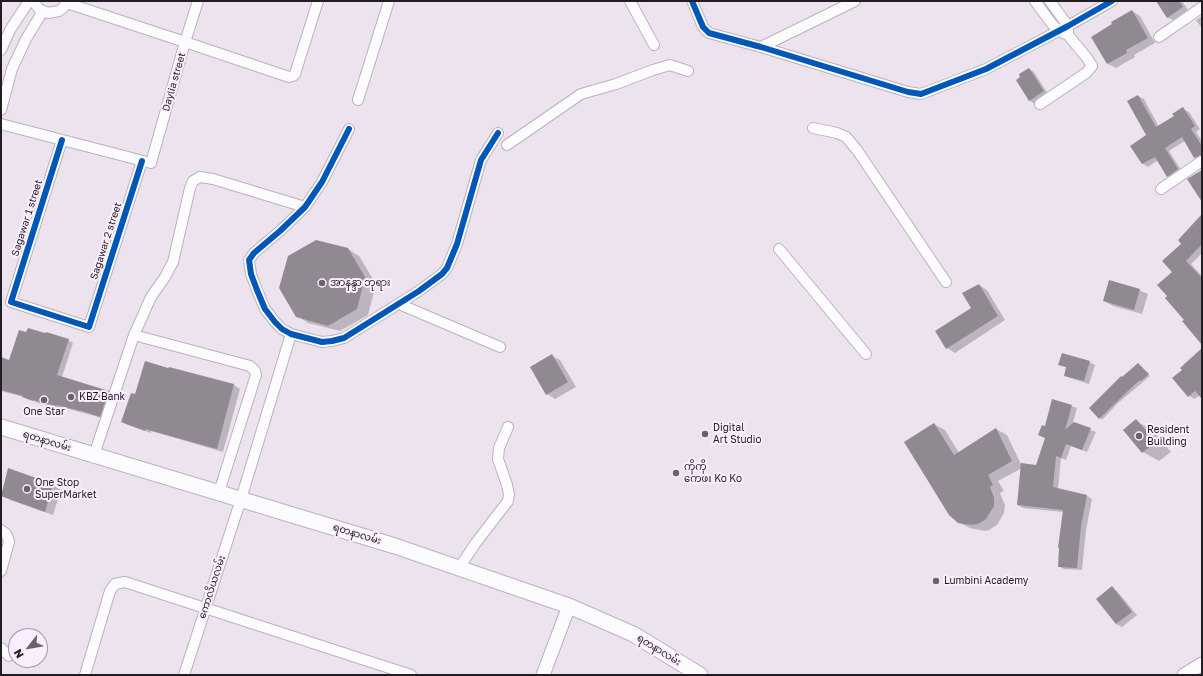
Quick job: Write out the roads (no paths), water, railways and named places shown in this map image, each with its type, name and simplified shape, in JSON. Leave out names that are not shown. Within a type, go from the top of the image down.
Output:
[{"type":"main road","name":"ရတနာလမ်း","points":[[1,427],[395,546],[569,606],[632,634],[700,675]]},
{"type":"street","points":[[1,50],[10,30],[29,1]]},
{"type":"street","points":[[33,1],[39,9],[48,13],[63,8],[67,2],[289,77],[293,76],[318,1]]},
{"type":"street","name":"Daylia street","points":[[146,162],[198,1]]},
{"type":"street","points":[[358,100],[389,1]]},
{"type":"street","points":[[630,1],[654,45]]},
{"type":"street","points":[[692,1],[703,27],[709,33],[908,92],[921,94],[986,68],[1041,40],[1065,31],[1112,1]]},
{"type":"street","points":[[760,47],[855,1]]},
{"type":"street","points":[[1035,1],[1052,24],[1065,31]]},
{"type":"street","points":[[1040,104],[1086,74],[1092,66],[1065,31],[1050,1]]},
{"type":"street","points":[[1159,37],[1202,7]]},
{"type":"street","points":[[1,110],[12,69],[26,39],[43,11]]},
{"type":"street","points":[[507,145],[581,94],[616,84],[670,65],[688,71]]},
{"type":"street","points":[[1,124],[146,162]]},
{"type":"street","points":[[813,128],[836,133],[846,137],[857,150],[946,282]]},
{"type":"street","points":[[349,129],[322,182],[305,206],[254,253],[249,260],[251,274],[265,309],[275,322],[282,329],[291,334],[322,342],[344,338],[419,291],[448,268],[457,244],[481,160],[498,132]]},
{"type":"street","name":"Sagawar 1 street","points":[[62,140],[11,302],[89,327]]},
{"type":"street","points":[[1161,190],[1202,161]]},
{"type":"street","name":"Sagawar 2 street","points":[[89,327],[146,162]]},
{"type":"street","points":[[94,455],[134,335],[151,297],[165,278],[172,262],[193,180],[200,177],[213,179],[305,206]]},
{"type":"street","points":[[779,249],[866,354]]},
{"type":"street","points":[[399,304],[500,347]]},
{"type":"street","name":"ကောလိယလမ်း","points":[[184,675],[241,499],[291,334]]},
{"type":"street","points":[[134,335],[250,366],[255,371],[256,375],[219,492]]},
{"type":"street","points":[[459,568],[508,501],[509,494],[507,485],[498,459],[499,448],[508,427]]},
{"type":"street","points":[[1,530],[6,534],[9,542],[1,571]]},
{"type":"street","points":[[85,675],[110,591],[115,584],[125,582],[411,675]]},
{"type":"street","points":[[543,675],[569,606]]},
{"type":"street","points":[[1184,675],[1202,664]]},
{"type":"place","name":"အာနန္ဒာ ဘုရား","points":[[322,283]]},
{"type":"place","name":"KBZ Bank","points":[[71,397]]},
{"type":"place","name":"One Star","points":[[44,400]]},
{"type":"place","name":"Digital Art Studio","points":[[705,434]]},
{"type":"place","name":"Resident Building","points":[[1139,436]]},
{"type":"place","name":"ကိုကို ကေဖး Ko Ko","points":[[676,473]]},
{"type":"place","name":"One Stop SuperMarket","points":[[27,489]]},
{"type":"place","name":"Lumbini Academy","points":[[936,581]]}]
